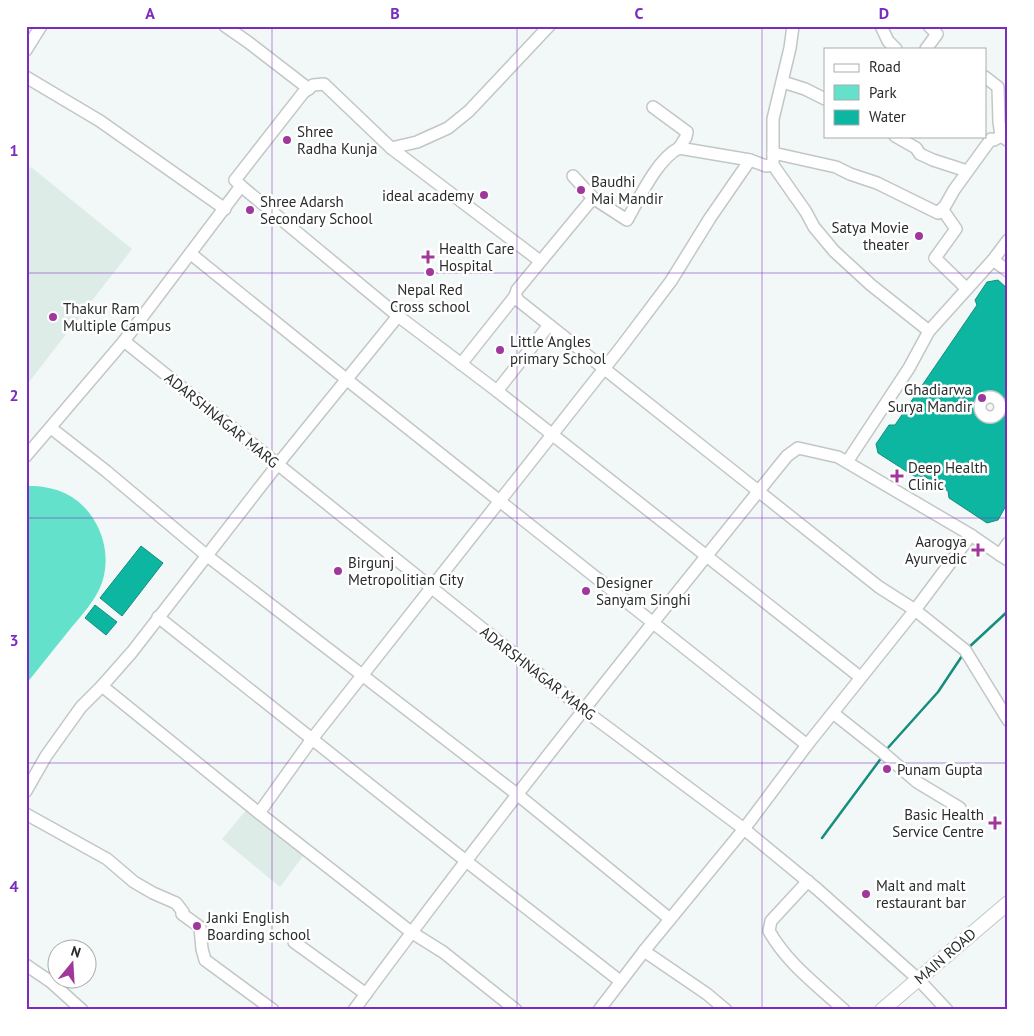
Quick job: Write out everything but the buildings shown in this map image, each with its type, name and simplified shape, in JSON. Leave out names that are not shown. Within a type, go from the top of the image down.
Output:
[{"type":"main road","name":"MAIN ROAD","points":[[882,1010],[1008,902]]},
{"type":"street","points":[[26,50],[41,26]]},
{"type":"street","points":[[225,26],[309,89]]},
{"type":"street","points":[[391,148],[417,142],[448,128],[469,111],[549,26]]},
{"type":"street","points":[[793,26],[790,48],[773,119],[773,165],[806,212],[814,227],[834,251],[871,286],[929,331]]},
{"type":"street","points":[[881,26],[888,41],[895,48]]},
{"type":"street","points":[[927,48],[937,34],[929,26]]},
{"type":"street","points":[[26,77],[100,121],[225,209]]},
{"type":"street","points":[[773,153],[836,167],[877,183],[938,213],[991,139],[1005,138],[998,122],[998,86],[986,78]]},
{"type":"street","points":[[782,82],[824,98]]},
{"type":"street","points":[[540,261],[391,148],[324,84],[313,85],[303,94],[235,180],[398,316],[497,391],[860,678]]},
{"type":"street","points":[[573,176],[593,198],[627,220],[657,170],[671,152],[679,148],[686,137],[687,132],[653,107]]},
{"type":"street","points":[[898,138],[916,148],[920,154],[964,170],[965,174]]},
{"type":"street","points":[[679,148],[750,160],[766,166],[773,165]]},
{"type":"street","points":[[258,812],[362,674],[552,436],[671,281],[710,218],[750,160]]},
{"type":"street","points":[[26,456],[124,340],[241,186]]},
{"type":"street","points":[[461,364],[540,261],[593,198]]},
{"type":"street","points":[[942,209],[956,229],[934,258],[966,289]]},
{"type":"street","points":[[847,462],[910,368],[929,331],[1008,240]]},
{"type":"street","points":[[191,254],[807,745]]},
{"type":"street","points":[[992,260],[1008,271]]},
{"type":"street","points":[[515,296],[549,326],[758,492],[879,587],[915,610],[967,653],[1008,720]]},
{"type":"street","points":[[26,791],[46,756],[81,708],[102,686],[158,617],[278,464],[398,316]]},
{"type":"street","points":[[497,391],[549,326]]},
{"type":"street","name":"ADARSHNAGAR MARG","points":[[124,340],[584,710],[744,829],[808,881],[918,979],[947,1010]]},
{"type":"street","points":[[51,428],[106,471],[206,555],[518,795],[670,919]]},
{"type":"street","points":[[354,1010],[411,932],[584,710],[787,456],[798,448],[838,457],[970,535],[1004,558],[1008,543]]},
{"type":"street","points":[[599,1010],[644,951],[744,829],[807,745],[915,610],[970,535]]},
{"type":"street","points":[[158,617],[466,862],[620,981]]},
{"type":"street","points":[[102,686],[411,932],[443,952],[516,1010]]},
{"type":"street","points":[[833,713],[917,782],[960,808]]},
{"type":"street","points":[[26,814],[107,859],[134,882],[176,903],[183,912],[182,914],[200,927],[205,960],[273,1010]]},
{"type":"street","points":[[808,881],[771,921],[768,932],[778,948],[794,965],[844,1010]]},
{"type":"street","points":[[294,942],[366,994]]},
{"type":"street","points":[[644,951],[707,994],[726,1010]]},
{"type":"street","points":[[26,965],[51,982],[82,1010]]},
{"type":"shaded area","name":"Thakur Ram Multiple Campus","points":[[31,167],[132,249],[26,386],[26,174]]},
{"type":"shaded area","points":[[247,809],[304,855],[280,887],[222,839]]},
{"type":"green space","points":[[26,486],[44,487],[62,492],[84,507],[100,531],[106,561],[103,580],[92,602],[26,684]]},
{"type":"water","points":[[998,280],[1008,289],[1005,294],[1008,296],[1008,502],[998,520],[987,523],[949,498],[948,491],[924,476],[917,478],[878,453],[876,444],[889,425],[895,425],[977,305],[975,300],[987,282]],"holes":[[[992,397],[999,403],[1000,411],[995,417],[984,415],[979,405],[982,400]]]},
{"type":"water","points":[[141,546],[163,563],[122,616],[100,598]]},
{"type":"water","points":[[95,605],[117,622],[106,635],[85,618]]},
{"type":"waterway","points":[[967,649],[1008,611]]},
{"type":"waterway","points":[[886,750],[938,692],[964,653]]},
{"type":"waterway","points":[[822,838],[882,757]]},
{"type":"place","name":"Shree Radha Kunja","points":[[287,140]]},
{"type":"place","name":"Baudhi Mai Mandir","points":[[581,190]]},
{"type":"place","name":"ideal academy","points":[[484,195]]},
{"type":"place","name":"Shree Adarsh Secondary School","points":[[250,210]]},
{"type":"place","name":"Satya Movie theater","points":[[919,236]]},
{"type":"place","name":"Health Care Hospital","points":[[428,257]]},
{"type":"place","name":"Nepal Red Cross school","points":[[430,272]]},
{"type":"place","name":"Thakur Ram Multiple Campus","points":[[53,317]]},
{"type":"place","name":"Little Angles primary School","points":[[500,350]]},
{"type":"place","name":"Ghadiarwa Surya Mandir","points":[[982,398]]},
{"type":"place","name":"Deep Health Clinic","points":[[897,476]]},
{"type":"place","name":"Aarogya Ayurvedic","points":[[978,550]]},
{"type":"place","name":"Birgunj Metropolitian City","points":[[338,571]]},
{"type":"place","name":"Designer Sanyam Singhi","points":[[586,591]]},
{"type":"place","name":"Punam Gupta","points":[[887,769]]},
{"type":"place","name":"Basic Health Service Centre","points":[[995,823]]},
{"type":"place","name":"Malt and malt restaurant bar","points":[[866,894]]},
{"type":"place","name":"Janki English Boarding school","points":[[197,926]]}]
